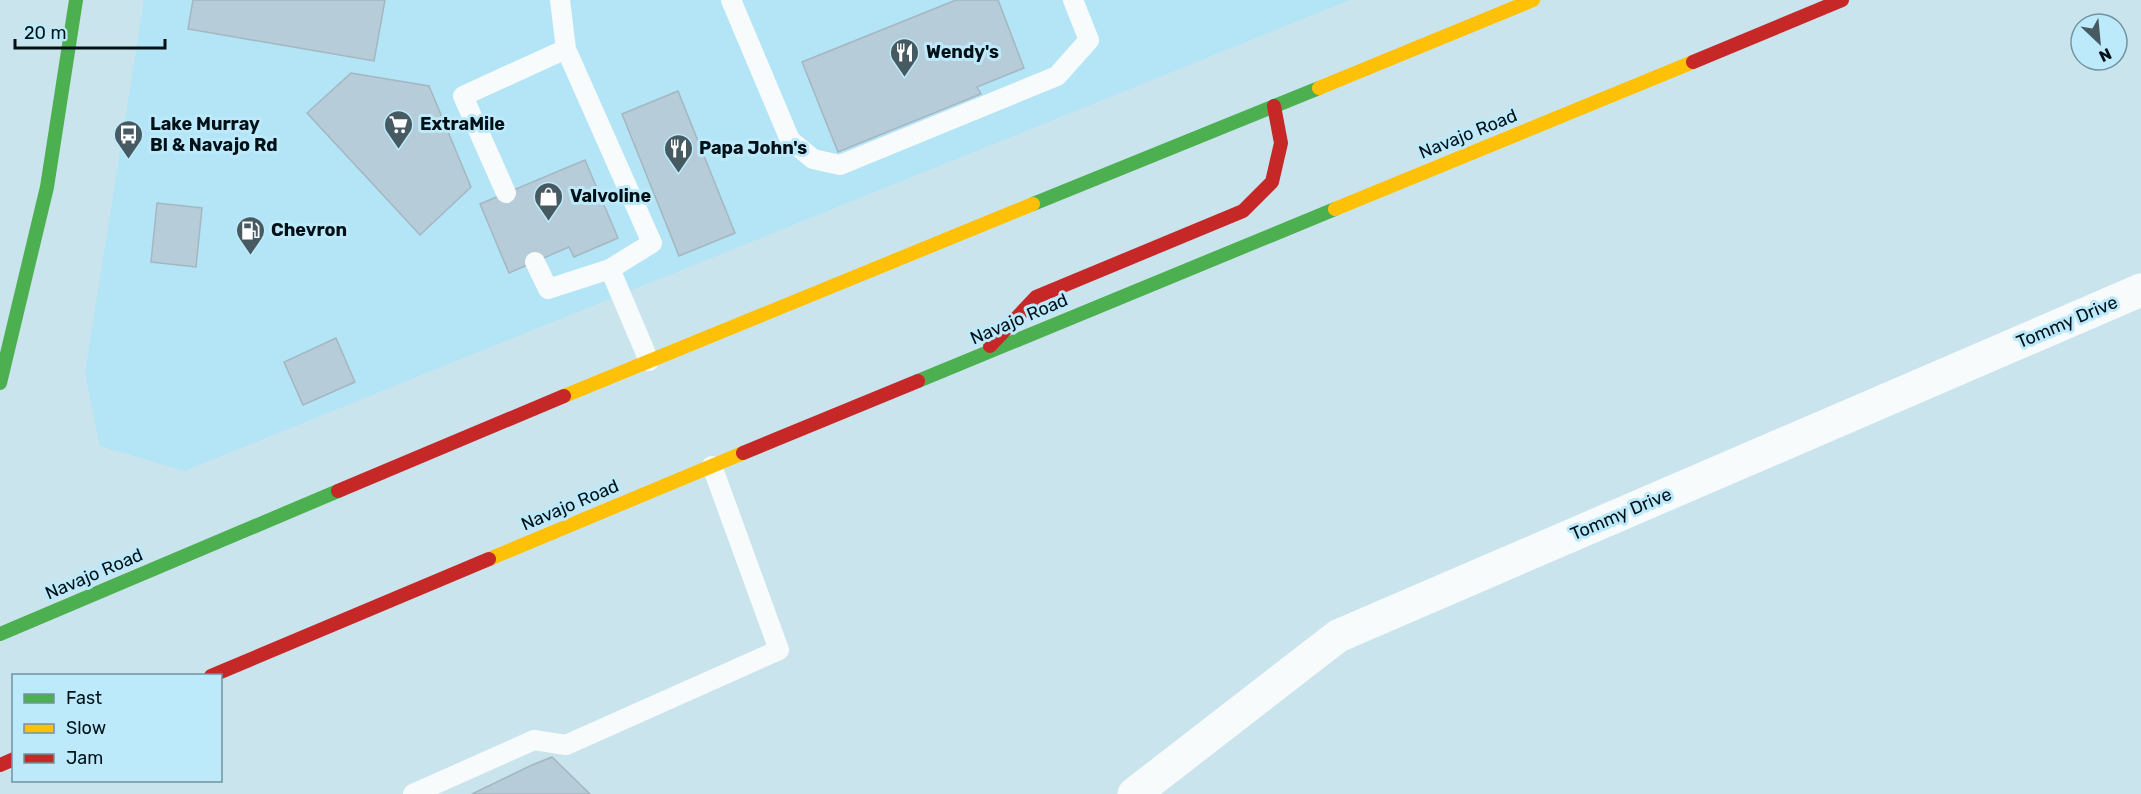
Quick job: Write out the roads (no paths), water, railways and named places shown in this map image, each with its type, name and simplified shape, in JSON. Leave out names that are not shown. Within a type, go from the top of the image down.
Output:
[{"type":"main road","points":[[0,382],[47,187],[76,0]]},
{"type":"main road","name":"Navajo Road","points":[[0,634],[649,362],[1533,0]]},
{"type":"main road","name":"Navajo Road","points":[[213,674],[1842,0]]},
{"type":"main road","points":[[983,354],[1036,297],[1244,211],[1272,183],[1281,143],[1274,106]]},
{"type":"street","name":"Tommy Drive","points":[[1134,794],[1338,636],[2141,290]]},
{"type":"lane","points":[[535,262],[548,289],[610,269],[651,243],[566,49],[560,0]]},
{"type":"lane","points":[[731,0],[790,140],[813,159],[840,165],[1057,76],[1089,40],[1073,0]]},
{"type":"lane","points":[[506,193],[463,96],[566,49]]},
{"type":"lane","points":[[610,269],[649,362]]},
{"type":"lane","points":[[413,794],[534,740],[566,745],[779,650],[712,466]]},
{"type":"place","name":"Wendy's","points":[[905,78]]},
{"type":"place","name":"ExtraMile","points":[[399,150]]},
{"type":"place","name":"Lake Murray Bl & Navajo Rd","points":[[129,160]]},
{"type":"place","name":"Papa John's","points":[[678,174]]},
{"type":"place","name":"Valvoline","points":[[549,222]]},
{"type":"place","name":"Chevron","points":[[250,256]]}]
